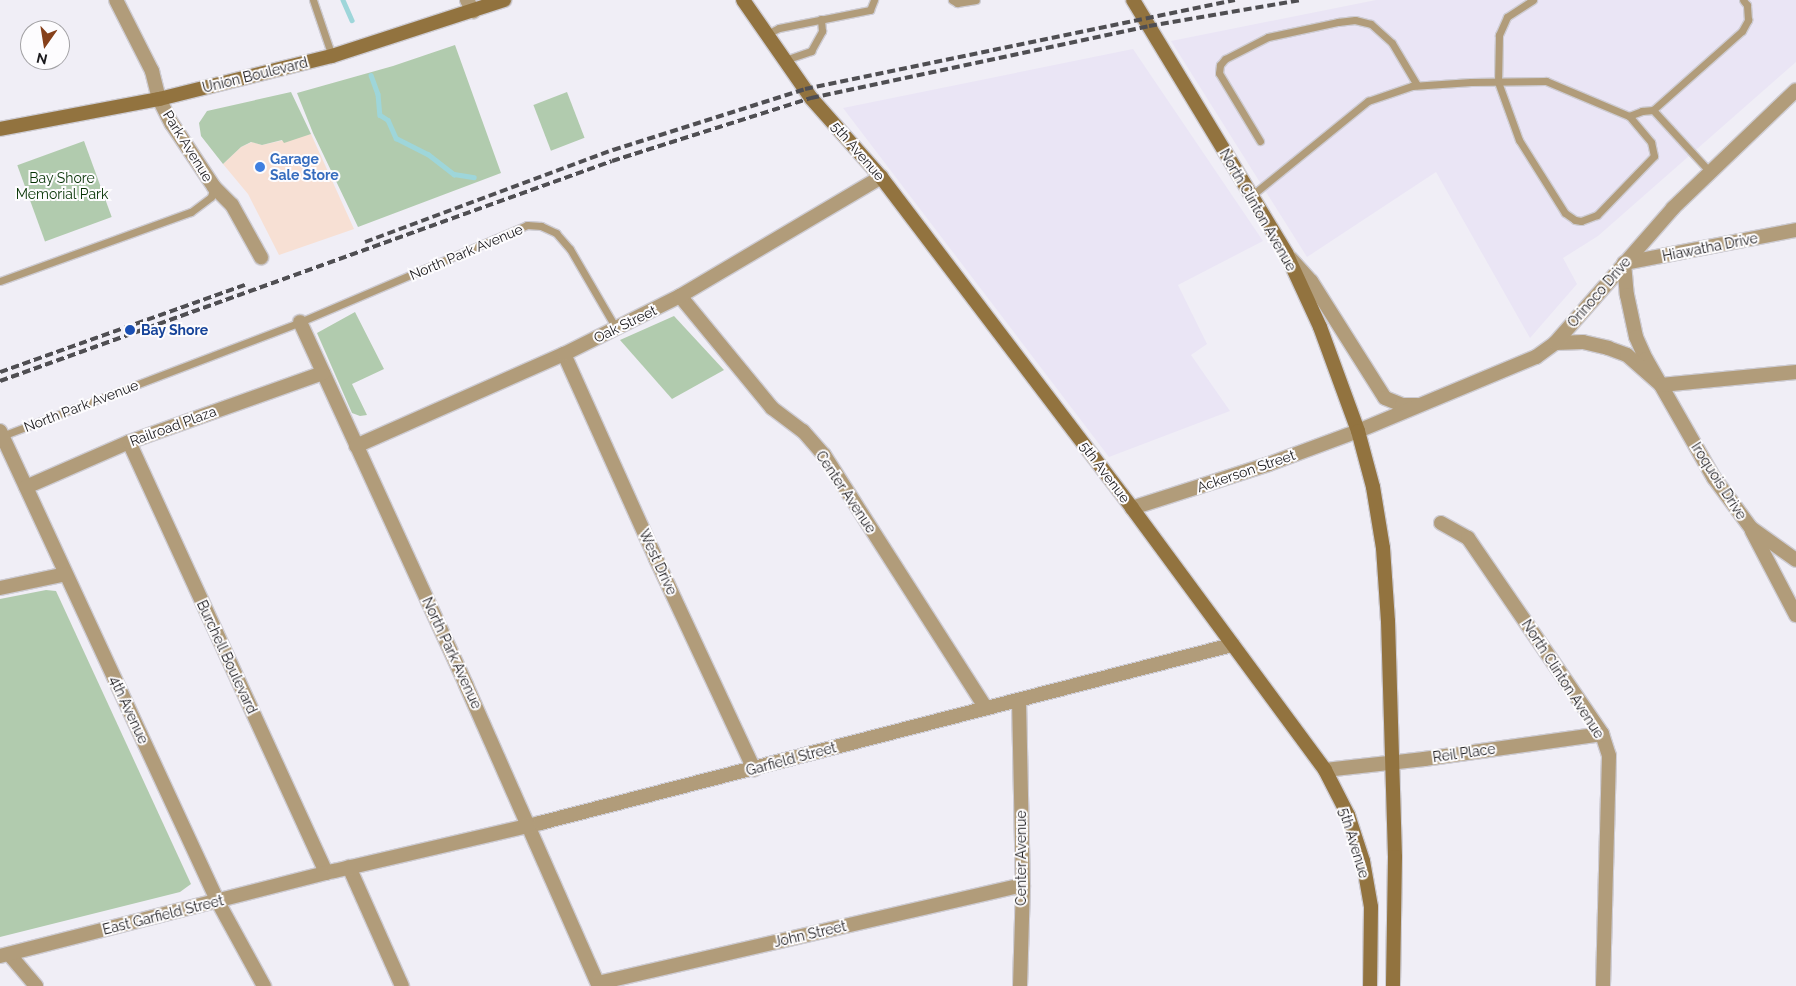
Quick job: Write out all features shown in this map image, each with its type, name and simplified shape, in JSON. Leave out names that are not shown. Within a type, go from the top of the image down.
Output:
[{"type":"main road","name":"Union Boulevard","points":[[0,129],[159,99],[332,56],[470,5],[504,0]]},
{"type":"main road","name":"5th Avenue","points":[[743,0],[811,98],[881,178],[1132,508],[1325,770],[1348,815],[1363,861],[1371,908],[1370,986]]},
{"type":"main road","name":"North Clinton Avenue","points":[[1134,0],[1286,255],[1320,327],[1358,431]]},
{"type":"main road","points":[[1358,431],[1374,487],[1383,548],[1396,857],[1393,986]]},
{"type":"street","name":"Park Avenue","points":[[116,0],[152,71],[159,99],[172,124],[214,187],[232,206],[261,257]]},
{"type":"street","name":"Orinoco Drive","points":[[1358,431],[1536,357],[1555,343],[1672,208],[1796,90]]},
{"type":"street","name":"Oak Street","points":[[356,446],[564,354],[680,296],[881,178]]},
{"type":"street","name":"Hiawatha Drive","points":[[1624,263],[1796,230]]},
{"type":"street","points":[[1286,255],[1311,281],[1385,398],[1402,405],[1423,405]]},
{"type":"street","name":"Iroquois Drive","points":[[1624,263],[1627,295],[1636,337],[1646,359],[1714,478],[1751,528],[1796,560]]},
{"type":"street","name":"Center Avenue","points":[[680,296],[772,408],[803,431],[824,455],[986,708]]},
{"type":"street","name":"North Park Avenue","points":[[300,322],[530,826],[598,984]]},
{"type":"street","name":"Iroquois Drive","points":[[1555,343],[1583,342],[1626,355],[1661,385]]},
{"type":"street","name":"West Drive","points":[[564,354],[656,559],[754,769]]},
{"type":"street","points":[[1661,385],[1796,372]]},
{"type":"street","name":"Railroad Plaza","points":[[26,487],[129,442],[323,373]]},
{"type":"street","name":"Ackerson Street","points":[[1132,508],[1269,464],[1358,431]]},
{"type":"street","name":"4th Avenue","points":[[1,434],[218,902],[264,986]]},
{"type":"street","name":"Burchell Boulevard","points":[[129,442],[326,873]]},
{"type":"street","name":"North Clinton Avenue","points":[[1441,523],[1468,538],[1602,734],[1609,756],[1603,986]]},
{"type":"street","points":[[1751,528],[1796,614]]},
{"type":"street","points":[[0,588],[66,574]]},
{"type":"street","name":"Garfield Street","points":[[349,867],[530,826],[1232,645]]},
{"type":"street","name":"Center Avenue","points":[[1019,700],[1023,885],[1020,986]]},
{"type":"street","name":"Reil Place","points":[[1325,770],[1602,734]]},
{"type":"street","points":[[349,867],[402,986]]},
{"type":"street","name":"East Garfield Street","points":[[4,955],[218,902],[349,867]]},
{"type":"street","name":"John Street","points":[[598,984],[1023,885]]},
{"type":"street","points":[[4,955],[36,986]]},
{"type":"lane","points":[[314,0],[332,56]]},
{"type":"lane","points":[[767,34],[780,28],[870,10],[874,0]]},
{"type":"lane","points":[[952,0],[957,3],[976,0]]},
{"type":"lane","points":[[1251,196],[1368,101],[1417,85],[1498,82],[1546,82],[1591,98],[1613,111],[1629,116],[1651,142],[1654,156],[1597,215],[1581,221],[1575,220],[1565,212],[1518,140],[1498,82],[1499,35],[1507,17],[1533,0]]},
{"type":"lane","points":[[1629,116],[1642,110],[1653,110],[1742,31],[1748,20],[1747,6],[1743,0]]},
{"type":"lane","points":[[785,60],[811,51],[822,31],[821,19]]},
{"type":"lane","points":[[1260,141],[1219,72],[1220,65],[1225,59],[1268,37],[1338,22],[1355,20],[1371,24],[1392,43],[1417,85]]},
{"type":"lane","points":[[1653,110],[1710,172]]},
{"type":"lane","points":[[0,281],[191,212],[212,197],[214,187]]},
{"type":"lane","name":"North Park Avenue","points":[[1,434],[300,322],[527,225],[541,226],[556,233],[570,249],[616,328]]},
{"type":"shaded area","points":[[1376,0],[1796,0],[1796,62],[1598,236],[1563,258],[1577,284],[1530,338],[1436,172],[1307,257],[1171,41]]},
{"type":"shaded area","points":[[1133,49],[1263,241],[1178,285],[1207,344],[1191,355],[1230,411],[1109,457],[843,108]]},
{"type":"shaded area","points":[[311,134],[354,229],[279,255],[248,194],[223,164],[241,147],[252,142],[262,145]]},
{"type":"green space","points":[[455,45],[501,173],[358,227],[313,133],[297,93],[393,66]]},
{"type":"green space","points":[[291,92],[311,134],[284,143],[282,140],[262,145],[251,142],[241,147],[223,164],[201,136],[199,123],[207,111]]},
{"type":"green space","points":[[567,92],[585,138],[551,151],[533,105]]},
{"type":"green space","name":"Bay Shore Memorial Park","points":[[84,141],[112,217],[45,241],[17,165]]},
{"type":"green space","points":[[355,312],[384,369],[352,384],[367,415],[360,416],[352,413],[317,333]]},
{"type":"green space","points":[[674,316],[724,370],[672,399],[620,340]]},
{"type":"green space","points":[[46,590],[56,591],[191,884],[180,892],[0,937],[0,599]]},
{"type":"waterway","points":[[343,0],[352,20]]},
{"type":"waterway","points":[[371,75],[378,94],[380,115],[388,120],[396,138],[428,154],[454,174],[474,177]]},
{"type":"railway","points":[[365,242],[613,150],[805,89],[1235,0]]},
{"type":"railway","points":[[0,381],[612,161],[811,98],[1149,26],[1301,0]]},
{"type":"railway","points":[[0,372],[245,285]]},
{"type":"place","name":"Garage Sale Store","points":[[260,167]]},
{"type":"place","name":"Bay Shore","points":[[130,330]]}]
